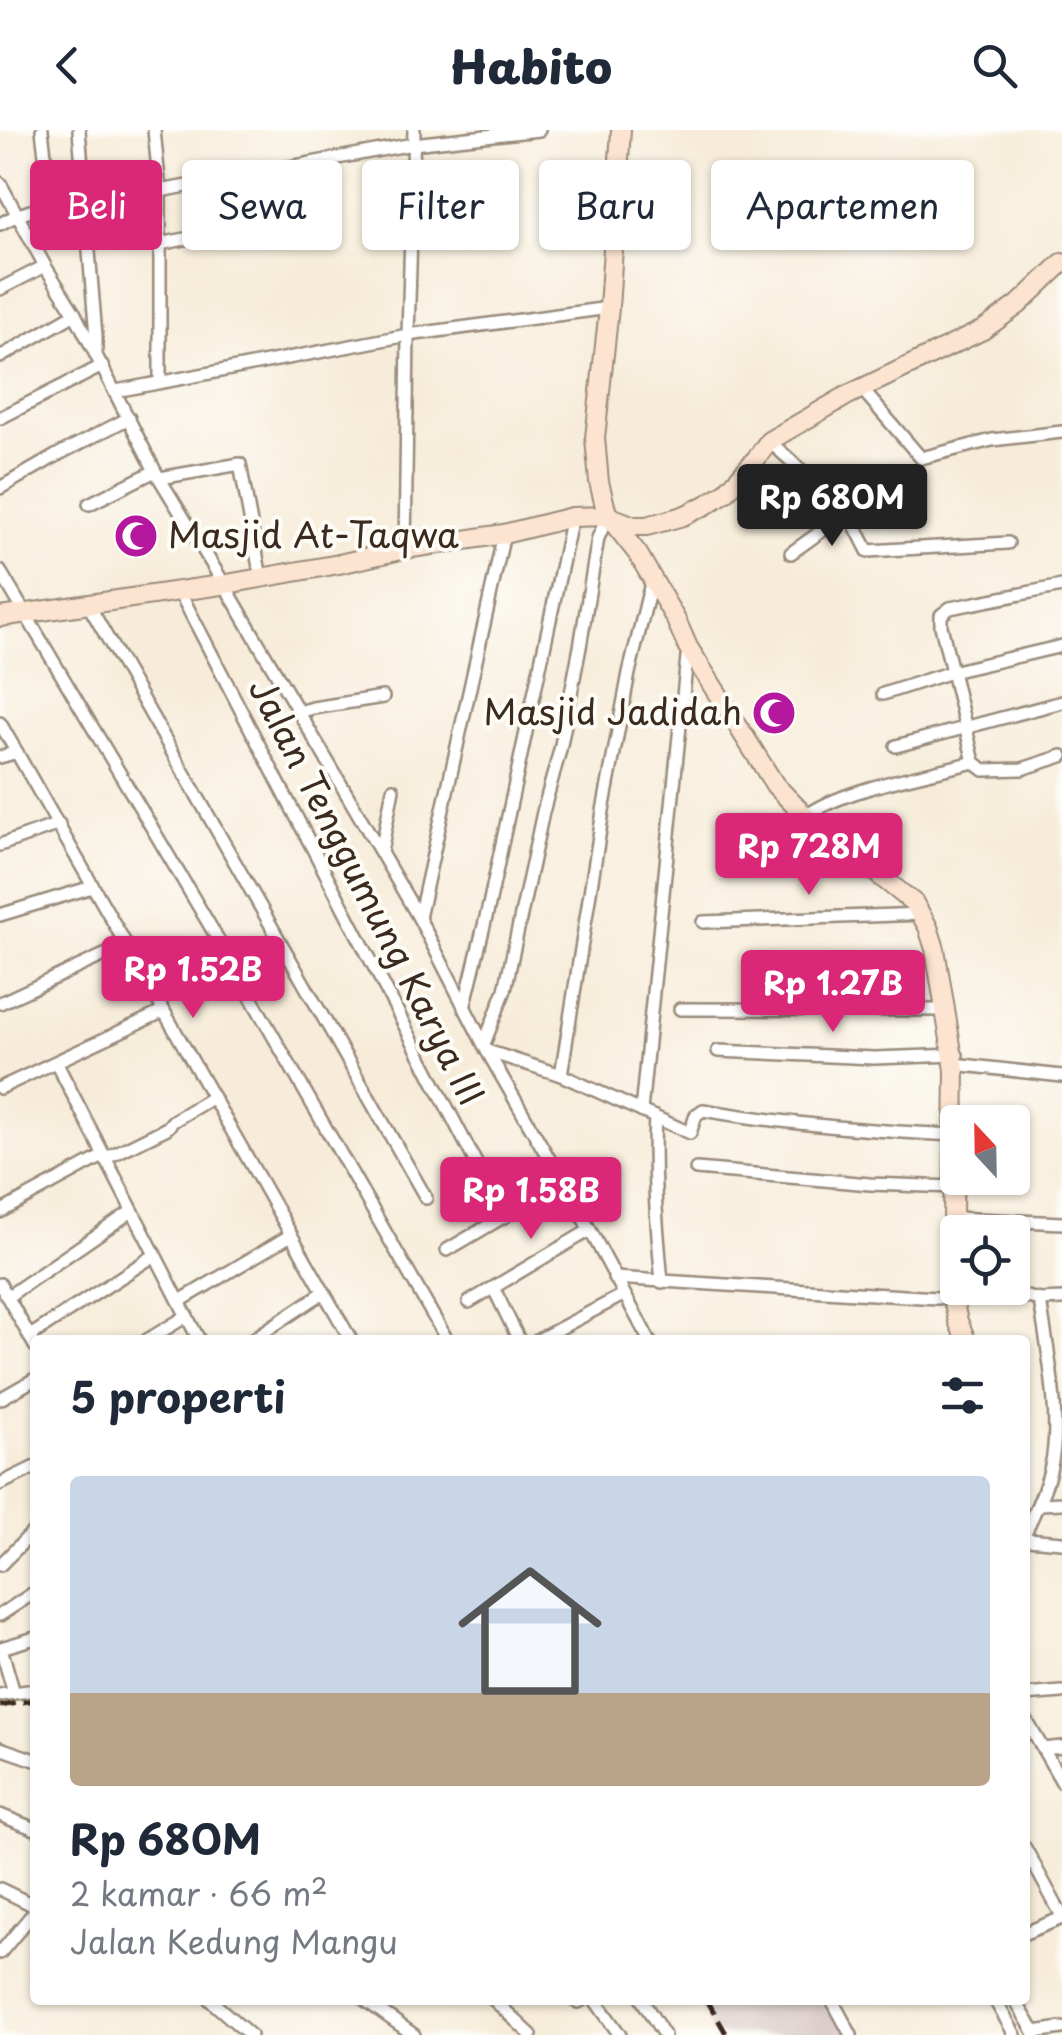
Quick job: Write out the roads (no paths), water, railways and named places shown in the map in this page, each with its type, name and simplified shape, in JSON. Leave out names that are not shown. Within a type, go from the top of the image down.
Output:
[{"type":"street","points":[[42,130],[46,160]]},
{"type":"street","points":[[78,130],[80,160]]},
{"type":"street","points":[[154,130],[157,160]]},
{"type":"street","points":[[162,191],[414,137],[539,130]]},
{"type":"street","points":[[621,130],[609,308],[595,438],[599,482],[608,516],[638,554],[688,648],[775,785],[806,817],[906,895],[922,914],[935,949],[958,1062]]},
{"type":"street","points":[[405,549],[414,137]]},
{"type":"street","points":[[0,183],[75,314],[218,585],[299,712],[419,918],[485,1048],[645,1335]]},
{"type":"street","points":[[0,224],[30,211]]},
{"type":"street","points":[[88,250],[96,353]]},
{"type":"street","points":[[160,250],[160,381]]},
{"type":"street","points":[[0,617],[261,578],[504,534],[572,517],[608,516],[634,526],[647,526],[683,516],[725,492],[769,441],[861,388],[983,330],[1018,305],[1062,263]]},
{"type":"street","points":[[0,289],[45,266]]},
{"type":"street","points":[[116,390],[408,335],[609,308]]},
{"type":"street","points":[[0,357],[75,314]]},
{"type":"street","points":[[0,418],[102,366]]},
{"type":"street","points":[[861,388],[921,458],[992,440],[1062,432]]},
{"type":"street","points":[[0,488],[129,418]]},
{"type":"street","points":[[769,441],[848,512],[864,546],[871,552],[1008,543]]},
{"type":"street","points":[[89,504],[158,474],[240,464],[261,578]]},
{"type":"street","points":[[791,554],[848,512]]},
{"type":"street","points":[[485,1048],[508,974],[566,716],[598,538],[608,516]]},
{"type":"street","points":[[464,1008],[490,905],[572,517]]},
{"type":"street","points":[[419,918],[504,534]]},
{"type":"street","points":[[0,571],[216,936],[444,1335]]},
{"type":"street","points":[[561,1074],[603,812],[629,673],[652,579]]},
{"type":"street","points":[[1062,586],[950,608],[944,611],[941,626],[974,762],[984,770],[1012,770],[1034,767],[1062,756]]},
{"type":"street","name":"Jalan Tenggumung Karya III","points":[[179,591],[504,1217]]},
{"type":"street","points":[[88,604],[426,1198]]},
{"type":"street","points":[[676,620],[777,774],[812,812],[906,887],[928,914],[943,952],[952,1008],[958,1062],[956,1105]]},
{"type":"street","points":[[882,694],[952,672],[1062,646]]},
{"type":"street","points":[[641,1111],[688,648]]},
{"type":"street","points":[[299,712],[383,696]]},
{"type":"street","points":[[896,746],[1062,702]]},
{"type":"street","points":[[0,723],[348,1335]]},
{"type":"street","points":[[0,757],[16,752]]},
{"type":"street","points":[[812,812],[828,803],[974,762]]},
{"type":"street","points":[[381,852],[393,789]]},
{"type":"street","points":[[0,844],[59,824]]},
{"type":"street","points":[[0,915],[92,887]]},
{"type":"street","points":[[703,922],[922,914]]},
{"type":"street","points":[[0,1003],[126,945]]},
{"type":"street","points":[[680,1008],[945,1010]]},
{"type":"street","points":[[0,1088],[164,1011]]},
{"type":"street","points":[[485,1048],[561,1074],[690,1133],[696,1115],[703,1110],[766,1121],[940,1134]]},
{"type":"street","points":[[718,1051],[958,1062],[1062,1076]]},
{"type":"street","points":[[56,1062],[197,1335]]},
{"type":"street","points":[[0,1212],[103,1156],[168,1127],[212,1097]]},
{"type":"street","points":[[655,1116],[654,1184],[662,1282]]},
{"type":"street","points":[[696,1169],[940,1186]]},
{"type":"street","points":[[447,1250],[562,1183]]},
{"type":"street","points":[[0,1313],[132,1211]]},
{"type":"street","points":[[1030,1222],[1062,1223]]},
{"type":"street","points":[[468,1302],[590,1230]]},
{"type":"street","points":[[180,1301],[290,1236]]},
{"type":"street","points":[[41,1335],[154,1255]]},
{"type":"street","points":[[614,1278],[940,1296]]},
{"type":"street","points":[[0,1284],[30,1337]]},
{"type":"street","points":[[494,1289],[517,1335]]},
{"type":"street","points":[[260,1335],[324,1292]]},
{"type":"street","points":[[547,1335],[623,1294]]},
{"type":"street","points":[[1030,1298],[1062,1299]]},
{"type":"street","points":[[1030,1524],[1057,1463],[1057,1384],[1040,1300]]},
{"type":"street","points":[[956,1305],[964,1335]]},
{"type":"street","points":[[156,1335],[188,1316]]},
{"type":"street","points":[[1046,1342],[1062,1341]]},
{"type":"street","points":[[0,1399],[30,1383]]},
{"type":"street","points":[[0,1484],[30,1469]]},
{"type":"street","points":[[1040,1504],[1062,1503]]},
{"type":"street","points":[[0,1564],[30,1535]]},
{"type":"street","points":[[1030,1540],[1062,1542]]},
{"type":"street","points":[[0,1615],[30,1595]]},
{"type":"street","points":[[14,1693],[1,1648],[30,1639]]},
{"type":"street","points":[[0,1695],[30,1691]]},
{"type":"street","points":[[1030,1694],[1062,1692]]},
{"type":"street","points":[[1030,1727],[1062,1782]]},
{"type":"street","points":[[1043,1749],[1062,1747]]},
{"type":"street","points":[[0,1748],[30,1758]]},
{"type":"street","points":[[0,1815],[30,1827]]},
{"type":"street","points":[[1030,1857],[1062,1917],[1030,1931]]},
{"type":"street","points":[[0,1889],[30,1905]]},
{"type":"street","points":[[0,1954],[30,1915]]},
{"type":"street","points":[[216,2005],[250,2035]]},
{"type":"street","points":[[371,2005],[414,2035]]},
{"type":"street","points":[[499,2005],[532,2035]]},
{"type":"street","points":[[599,2005],[620,2035]]},
{"type":"street","points":[[645,2005],[664,2035]]},
{"type":"street","points":[[835,2005],[851,2035]]},
{"type":"street","points":[[998,2005],[1015,2035]]},
{"type":"street","points":[[1018,2005],[1035,2034],[1062,2028]]},
{"type":"railway","points":[[0,1706],[30,1701]]},
{"type":"railway","points":[[710,2005],[727,2035]]},
{"type":"place","name":"Masjid At-Taqwa","points":[[136,536]]},
{"type":"place","name":"Masjid Jadidah","points":[[774,713]]}]
